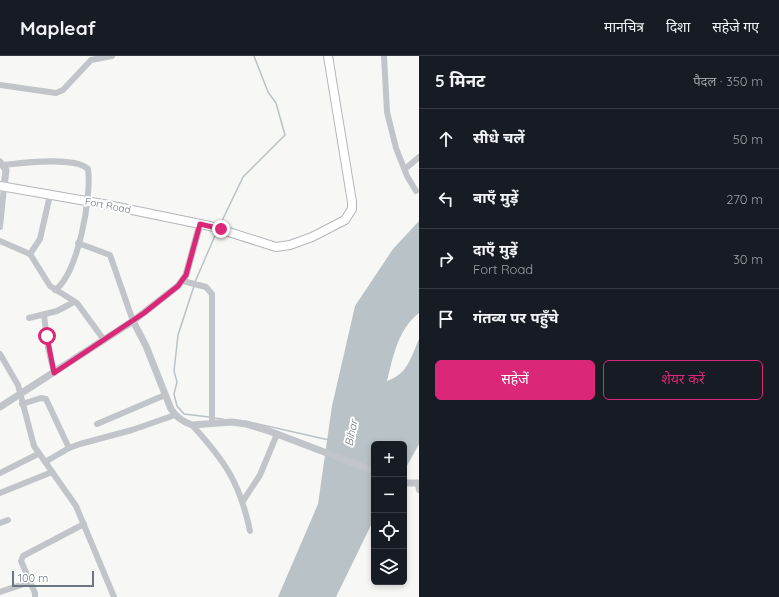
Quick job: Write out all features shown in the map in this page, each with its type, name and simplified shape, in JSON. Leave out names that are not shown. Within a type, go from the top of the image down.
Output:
[{"type":"main road","name":"Fort Road","points":[[2,186],[87,201],[219,228],[276,247],[282,247],[312,237],[345,220],[349,216],[352,202],[328,56]]},
{"type":"street","points":[[0,85],[56,93],[63,90],[91,60],[112,56]]},
{"type":"street","points":[[384,56],[387,112],[394,143],[416,191]]},
{"type":"street","points":[[405,169],[419,158]]},
{"type":"street","points":[[0,227],[2,186],[6,170],[2,164],[45,161],[86,167],[88,172],[87,201],[72,267],[66,280],[55,290]]},
{"type":"street","points":[[30,254],[40,239],[50,194]]},
{"type":"street","points":[[0,407],[133,321],[184,281],[189,268],[200,224]]},
{"type":"street","points":[[0,242],[30,254],[46,282],[55,290],[77,303],[104,340]]},
{"type":"street","points":[[78,243],[110,255],[116,267],[133,321],[146,346],[164,396],[175,414],[186,423],[246,424],[278,434],[371,471]]},
{"type":"street","points":[[184,281],[206,287],[212,294],[212,423]]},
{"type":"street","points":[[30,318],[57,311],[74,302]]},
{"type":"street","points":[[44,315],[49,352],[54,373]]},
{"type":"street","points":[[0,354],[18,385],[19,395],[30,436],[38,454],[76,506],[114,597]]},
{"type":"street","points":[[97,424],[164,396]]},
{"type":"street","points":[[22,404],[41,398],[46,399],[69,448]]},
{"type":"street","points":[[45,462],[69,448],[132,430],[175,414]]},
{"type":"street","points":[[192,424],[225,464],[243,501],[250,531]]},
{"type":"street","points":[[243,501],[260,475],[278,434]]},
{"type":"street","points":[[0,473],[38,454]]},
{"type":"street","points":[[0,493],[52,472]]},
{"type":"street","points":[[407,483],[419,485]]},
{"type":"street","points":[[0,523],[8,520]]},
{"type":"street","points":[[34,597],[30,582],[21,561],[23,556],[84,524]]},
{"type":"street","points":[[0,592],[30,582]]},
{"type":"water","name":"Bihar","points":[[419,221],[419,313],[401,335],[394,353],[387,381],[400,374],[408,364],[419,339],[419,444],[407,466],[407,441],[371,441],[371,525],[336,597],[278,597],[318,504],[332,406],[355,306],[393,249]]},
{"type":"waterway","points":[[220,225],[243,177],[285,135],[276,103],[268,92],[254,56]]},
{"type":"waterway","points":[[195,282],[217,231]]},
{"type":"waterway","points":[[194,286],[178,335],[174,371],[177,382],[174,394],[177,406],[184,414],[209,417]]},
{"type":"waterway","points":[[213,418],[223,419]]},
{"type":"waterway","points":[[245,421],[329,440]]},
{"type":"route","points":[[47,336],[54,373],[144,313],[184,281],[189,268],[200,224],[221,229]]}]
